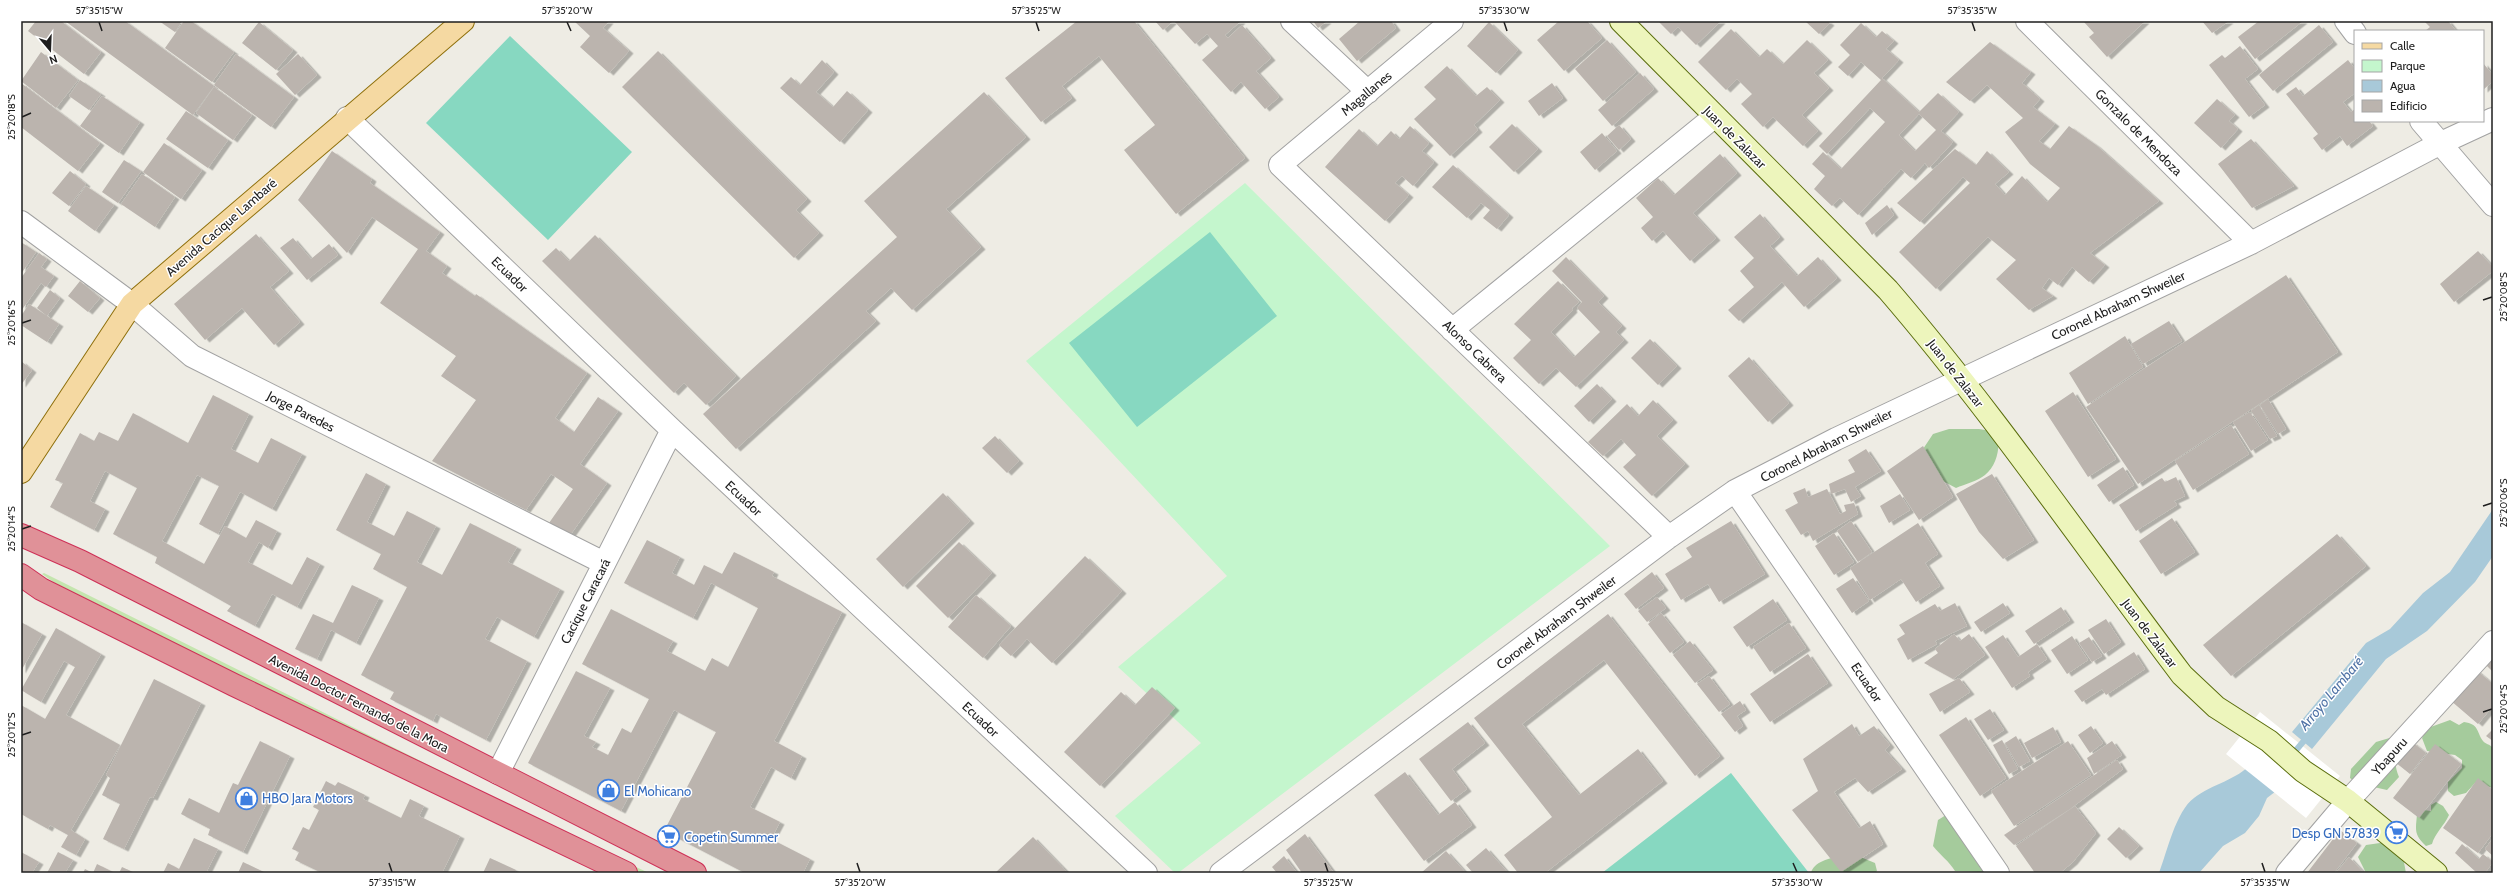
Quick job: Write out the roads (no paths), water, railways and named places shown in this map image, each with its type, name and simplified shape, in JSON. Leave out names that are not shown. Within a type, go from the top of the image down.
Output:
[{"type":"highway","name":"Avenida Doctor Fernando de la Mora","points":[[21,535],[80,561],[695,873]]},
{"type":"highway","points":[[21,575],[41,589],[595,866],[626,873]]},
{"type":"main road","name":"Avenida Cacique Lambaré","points":[[21,472],[132,304],[347,118],[463,21]]},
{"type":"street","points":[[1292,21],[1368,92]]},
{"type":"street","name":"Magallanes","points":[[1280,165],[1452,21]]},
{"type":"street","name":"Juan de Zalazar","points":[[1621,21],[1714,117],[1888,290],[1962,378],[2182,676],[2216,707],[2269,741],[2303,771],[2348,801]]},
{"type":"street","name":"Gonzalo de Mendoza","points":[[2027,21],[2251,242]]},
{"type":"street","points":[[2346,21],[2354,32]]},
{"type":"street","points":[[1452,330],[1714,117]]},
{"type":"street","name":"Ecuador","points":[[347,118],[672,430],[1146,873]]},
{"type":"street","name":"Coronel Abraham Shweiler","points":[[1221,873],[1669,537],[1735,491],[1836,439],[1962,378],[2251,242],[2439,144],[2493,119]]},
{"type":"street","points":[[2423,122],[2439,144],[2493,205]]},
{"type":"street","name":"Alonso Cabrera","points":[[1280,165],[1669,537]]},
{"type":"street","name":"Jorge Paredes","points":[[21,222],[132,304],[192,356],[604,563]]},
{"type":"street","name":"Cacique Caracará","points":[[498,773],[672,430]]},
{"type":"street","name":"Ecuador","points":[[1735,491],[1998,873]]},
{"type":"street","name":"Ybapuru","points":[[2287,873],[2348,801],[2493,642]]},
{"type":"street","points":[[2348,801],[2436,873]]},
{"type":"water","points":[[2493,509],[2493,556],[2475,582],[2427,631],[2386,659],[2312,749],[2292,732],[2366,643],[2390,629],[2423,593],[2450,572]]},
{"type":"water","points":[[2252,763],[2284,785],[2267,798],[2259,816],[2245,833],[2223,846],[2199,873],[2159,873],[2177,822],[2188,804],[2201,793],[2239,774]]},
{"type":"waterway","name":"Arroyo Lambaré","points":[[2292,755],[2308,736]]},
{"type":"place","name":"El Mohicano","points":[[609,791]]},
{"type":"place","name":"HBO Jara Motors","points":[[247,798]]},
{"type":"place","name":"Desp GN 57839","points":[[2396,833]]},
{"type":"place","name":"Copetin Summer","points":[[668,837]]}]
